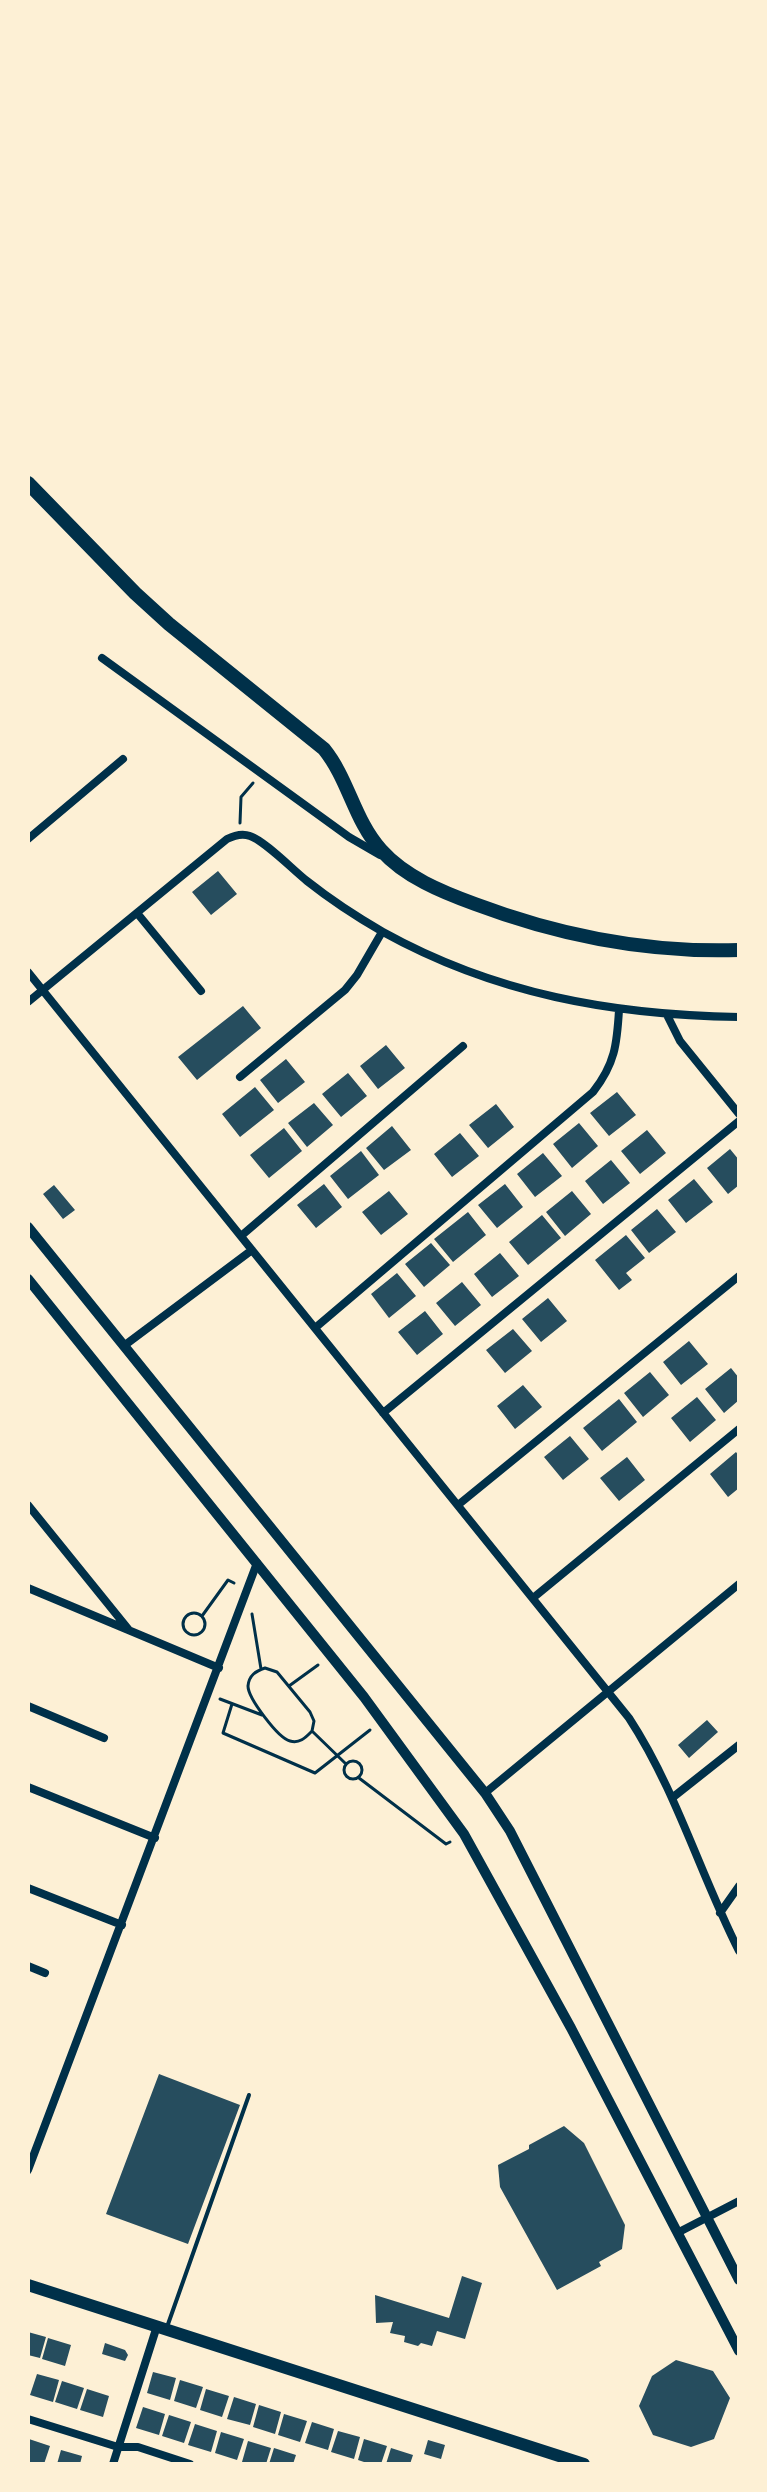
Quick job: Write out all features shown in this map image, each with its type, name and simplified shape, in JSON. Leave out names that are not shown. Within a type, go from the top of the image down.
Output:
[{"type":"main road","points":[[28,483],[158,614],[324,749],[341,773],[359,818],[391,861],[452,895],[546,927],[647,947],[739,950]]},
{"type":"main road","points":[[28,2285],[584,2464]]},
{"type":"street","points":[[102,658],[349,837],[391,861]]},
{"type":"street","points":[[28,839],[123,759]]},
{"type":"street","points":[[28,1002],[227,839],[241,835],[255,838],[318,889],[382,932],[443,961],[493,980],[577,1003],[619,1010],[739,1017]]},
{"type":"street","points":[[137,913],[201,991]]},
{"type":"street","points":[[240,1077],[345,990],[382,932]]},
{"type":"street","points":[[28,972],[609,1692],[646,1743],[739,1951]]},
{"type":"street","points":[[315,1328],[593,1092],[604,1078],[617,1046],[619,1010]]},
{"type":"street","points":[[667,1015],[680,1041],[739,1114]]},
{"type":"street","points":[[241,1236],[463,1046]]},
{"type":"street","points":[[383,1413],[739,1121]]},
{"type":"street","points":[[28,1227],[485,1793],[510,1831],[739,2280]]},
{"type":"street","points":[[125,1345],[252,1250]]},
{"type":"street","points":[[458,1505],[739,1276]]},
{"type":"street","points":[[28,1279],[332,1655],[464,1834],[571,2028],[739,2351]]},
{"type":"street","points":[[533,1598],[739,1429]]},
{"type":"street","points":[[28,1505],[130,1631]]},
{"type":"street","points":[[28,2170],[257,1563]]},
{"type":"street","points":[[485,1793],[739,1584]]},
{"type":"street","points":[[28,1588],[219,1668]]},
{"type":"street","points":[[28,1706],[104,1738]]},
{"type":"street","points":[[672,1798],[739,1745]]},
{"type":"street","points":[[28,1787],[155,1838]]},
{"type":"street","points":[[720,1913],[739,1886]]},
{"type":"street","points":[[28,1888],[122,1925]]},
{"type":"street","points":[[28,1966],[45,1973]]},
{"type":"street","points":[[679,2232],[739,2201]]},
{"type":"street","points":[[113,2464],[161,2328]]},
{"type":"street","points":[[28,2419],[118,2447],[138,2447],[190,2464]]},
{"type":"lane","points":[[161,2328],[249,2095]]},
{"type":"path","points":[[241,835],[241,797],[262,773]]},
{"type":"path","points":[[202,1616],[228,1580],[248,1589],[261,1669]]},
{"type":"path","points":[[195,1613],[202,1616],[205,1625],[200,1633],[190,1634],[185,1630],[183,1623],[186,1616],[195,1613]]},
{"type":"path","points":[[289,1686],[332,1655]]},
{"type":"path","points":[[261,1669],[271,1669],[289,1686],[314,1721],[312,1731],[301,1741],[291,1742],[282,1737],[252,1697],[248,1685],[253,1674],[261,1669]]},
{"type":"path","points":[[209,1695],[264,1715]]},
{"type":"path","points":[[232,1704],[223,1733],[315,1773],[383,1721]]},
{"type":"path","points":[[312,1731],[346,1764]]},
{"type":"path","points":[[346,1764],[353,1761],[360,1764],[362,1771],[359,1778]]},
{"type":"path","points":[[346,1764],[344,1771],[348,1778],[359,1778],[446,1844],[464,1834]]},
{"type":"building","points":[[218,871],[237,894],[211,915],[192,892]]},
{"type":"building","points":[[243,1006],[261,1028],[197,1080],[178,1057]]},
{"type":"building","points":[[386,1045],[405,1068],[378,1089],[360,1066]]},
{"type":"building","points":[[286,1059],[305,1082],[278,1103],[260,1080]]},
{"type":"building","points":[[348,1073],[367,1096],[341,1117],[322,1094]]},
{"type":"building","points":[[255,1087],[274,1110],[240,1137],[222,1114]]},
{"type":"building","points":[[617,1092],[636,1115],[609,1136],[590,1113]]},
{"type":"building","points":[[314,1103],[333,1125],[307,1147],[288,1123]]},
{"type":"building","points":[[496,1104],[514,1127],[488,1148],[469,1125]]},
{"type":"building","points":[[579,1123],[598,1146],[572,1168],[553,1144]]},
{"type":"building","points":[[392,1126],[411,1150],[384,1170],[366,1148]]},
{"type":"building","points":[[284,1128],[302,1151],[269,1178],[250,1155]]},
{"type":"building","points":[[647,1130],[666,1153],[640,1174],[621,1151]]},
{"type":"building","points":[[460,1133],[479,1156],[452,1177],[434,1154]]},
{"type":"building","points":[[730,1149],[739,1160],[739,1185],[728,1194],[707,1168]]},
{"type":"building","points":[[361,1151],[379,1175],[348,1199],[330,1176]]},
{"type":"building","points":[[543,1153],[562,1176],[535,1197],[517,1174]]},
{"type":"building","points":[[611,1160],[630,1183],[603,1204],[585,1181]]},
{"type":"building","points":[[694,1179],[713,1202],[686,1223],[668,1200]]},
{"type":"building","points":[[324,1184],[342,1207],[316,1228],[297,1205]]},
{"type":"building","points":[[505,1184],[523,1207],[497,1228],[478,1205]]},
{"type":"building","points":[[54,1185],[75,1210],[63,1219],[43,1194]]},
{"type":"building","points":[[389,1191],[408,1214],[381,1235],[362,1212]]},
{"type":"building","points":[[572,1191],[591,1214],[565,1236],[546,1212]]},
{"type":"building","points":[[657,1209],[676,1232],[649,1253],[631,1230]]},
{"type":"building","points":[[468,1212],[486,1235],[453,1262],[434,1239]]},
{"type":"building","points":[[542,1215],[561,1238],[528,1265],[509,1242]]},
{"type":"building","points":[[626,1235],[645,1258],[626,1273],[632,1280],[619,1290],[595,1260]]},
{"type":"building","points":[[431,1243],[450,1265],[424,1287],[405,1264]]},
{"type":"building","points":[[500,1253],[519,1276],[492,1297],[474,1274]]},
{"type":"building","points":[[397,1273],[416,1296],[389,1318],[371,1294]]},
{"type":"building","points":[[462,1282],[481,1305],[455,1326],[436,1303]]},
{"type":"building","points":[[548,1298],[567,1321],[541,1342],[522,1319]]},
{"type":"building","points":[[425,1311],[443,1334],[417,1355],[398,1332]]},
{"type":"building","points":[[513,1329],[532,1351],[505,1373],[486,1350]]},
{"type":"building","points":[[689,1341],[708,1364],[681,1385],[663,1362]]},
{"type":"building","points":[[731,1368],[739,1378],[739,1400],[724,1413],[705,1389]]},
{"type":"building","points":[[650,1372],[669,1395],[643,1417],[624,1393]]},
{"type":"building","points":[[523,1385],[542,1407],[515,1429],[497,1406]]},
{"type":"building","points":[[697,1397],[716,1420],[690,1442],[671,1418]]},
{"type":"building","points":[[619,1399],[637,1422],[602,1451],[583,1428]]},
{"type":"building","points":[[570,1436],[589,1459],[563,1480],[544,1457]]},
{"type":"building","points":[[736,1452],[739,1456],[739,1488],[728,1497],[710,1474]]},
{"type":"building","points":[[627,1457],[645,1480],[619,1501],[600,1478]]},
{"type":"building","points":[[707,1720],[718,1732],[689,1758],[678,1745]]},
{"type":"building","points":[[159,2074],[240,2105],[188,2244],[106,2214]]},
{"type":"building","points":[[564,2126],[584,2143],[625,2225],[622,2249],[599,2262],[601,2266],[557,2290],[500,2187],[498,2165]]},
{"type":"building","points":[[462,2276],[482,2283],[465,2339],[437,2331],[432,2346],[421,2343],[418,2346],[404,2342],[405,2336],[390,2333],[393,2322],[376,2323],[375,2295],[449,2318]]},
{"type":"building","points":[[28,2332],[46,2337],[40,2358],[28,2355]]},
{"type":"building","points":[[48,2338],[71,2345],[65,2366],[42,2359]]},
{"type":"building","points":[[105,2343],[125,2350],[128,2355],[125,2361],[102,2354]]},
{"type":"building","points":[[676,2360],[713,2371],[730,2398],[714,2439],[691,2447],[653,2435],[639,2406],[652,2376]]},
{"type":"building","points":[[153,2372],[176,2378],[170,2400],[147,2393]]},
{"type":"building","points":[[37,2374],[59,2380],[53,2402],[30,2395]]},
{"type":"building","points":[[180,2380],[203,2387],[196,2408],[174,2401]]},
{"type":"building","points":[[62,2381],[84,2388],[77,2409],[55,2402]]},
{"type":"building","points":[[87,2389],[109,2396],[103,2417],[80,2410]]},
{"type":"building","points":[[206,2389],[229,2396],[222,2417],[200,2410]]},
{"type":"building","points":[[234,2397],[256,2404],[250,2425],[227,2419]]},
{"type":"building","points":[[259,2405],[281,2412],[275,2434],[253,2427]]},
{"type":"building","points":[[143,2407],[165,2414],[159,2435],[136,2428]]},
{"type":"building","points":[[284,2414],[307,2421],[300,2442],[278,2435]]},
{"type":"building","points":[[169,2415],[191,2422],[184,2443],[162,2436]]},
{"type":"building","points":[[312,2422],[334,2429],[328,2450],[305,2443]]},
{"type":"building","points":[[195,2424],[217,2431],[211,2452],[188,2445]]},
{"type":"building","points":[[338,2431],[360,2437],[354,2459],[331,2452]]},
{"type":"building","points":[[221,2432],[244,2439],[237,2460],[215,2453]]},
{"type":"building","points":[[29,2439],[50,2446],[44,2464],[28,2464]]},
{"type":"building","points":[[364,2439],[387,2446],[381,2464],[358,2460]]},
{"type":"building","points":[[428,2440],[445,2445],[441,2459],[424,2454]]},
{"type":"building","points":[[248,2441],[271,2448],[266,2464],[242,2462]]},
{"type":"building","points":[[274,2448],[296,2455],[293,2464],[269,2464]]},
{"type":"building","points":[[391,2448],[413,2455],[410,2464],[386,2464]]},
{"type":"building","points":[[61,2450],[82,2456],[80,2464],[57,2464]]}]
